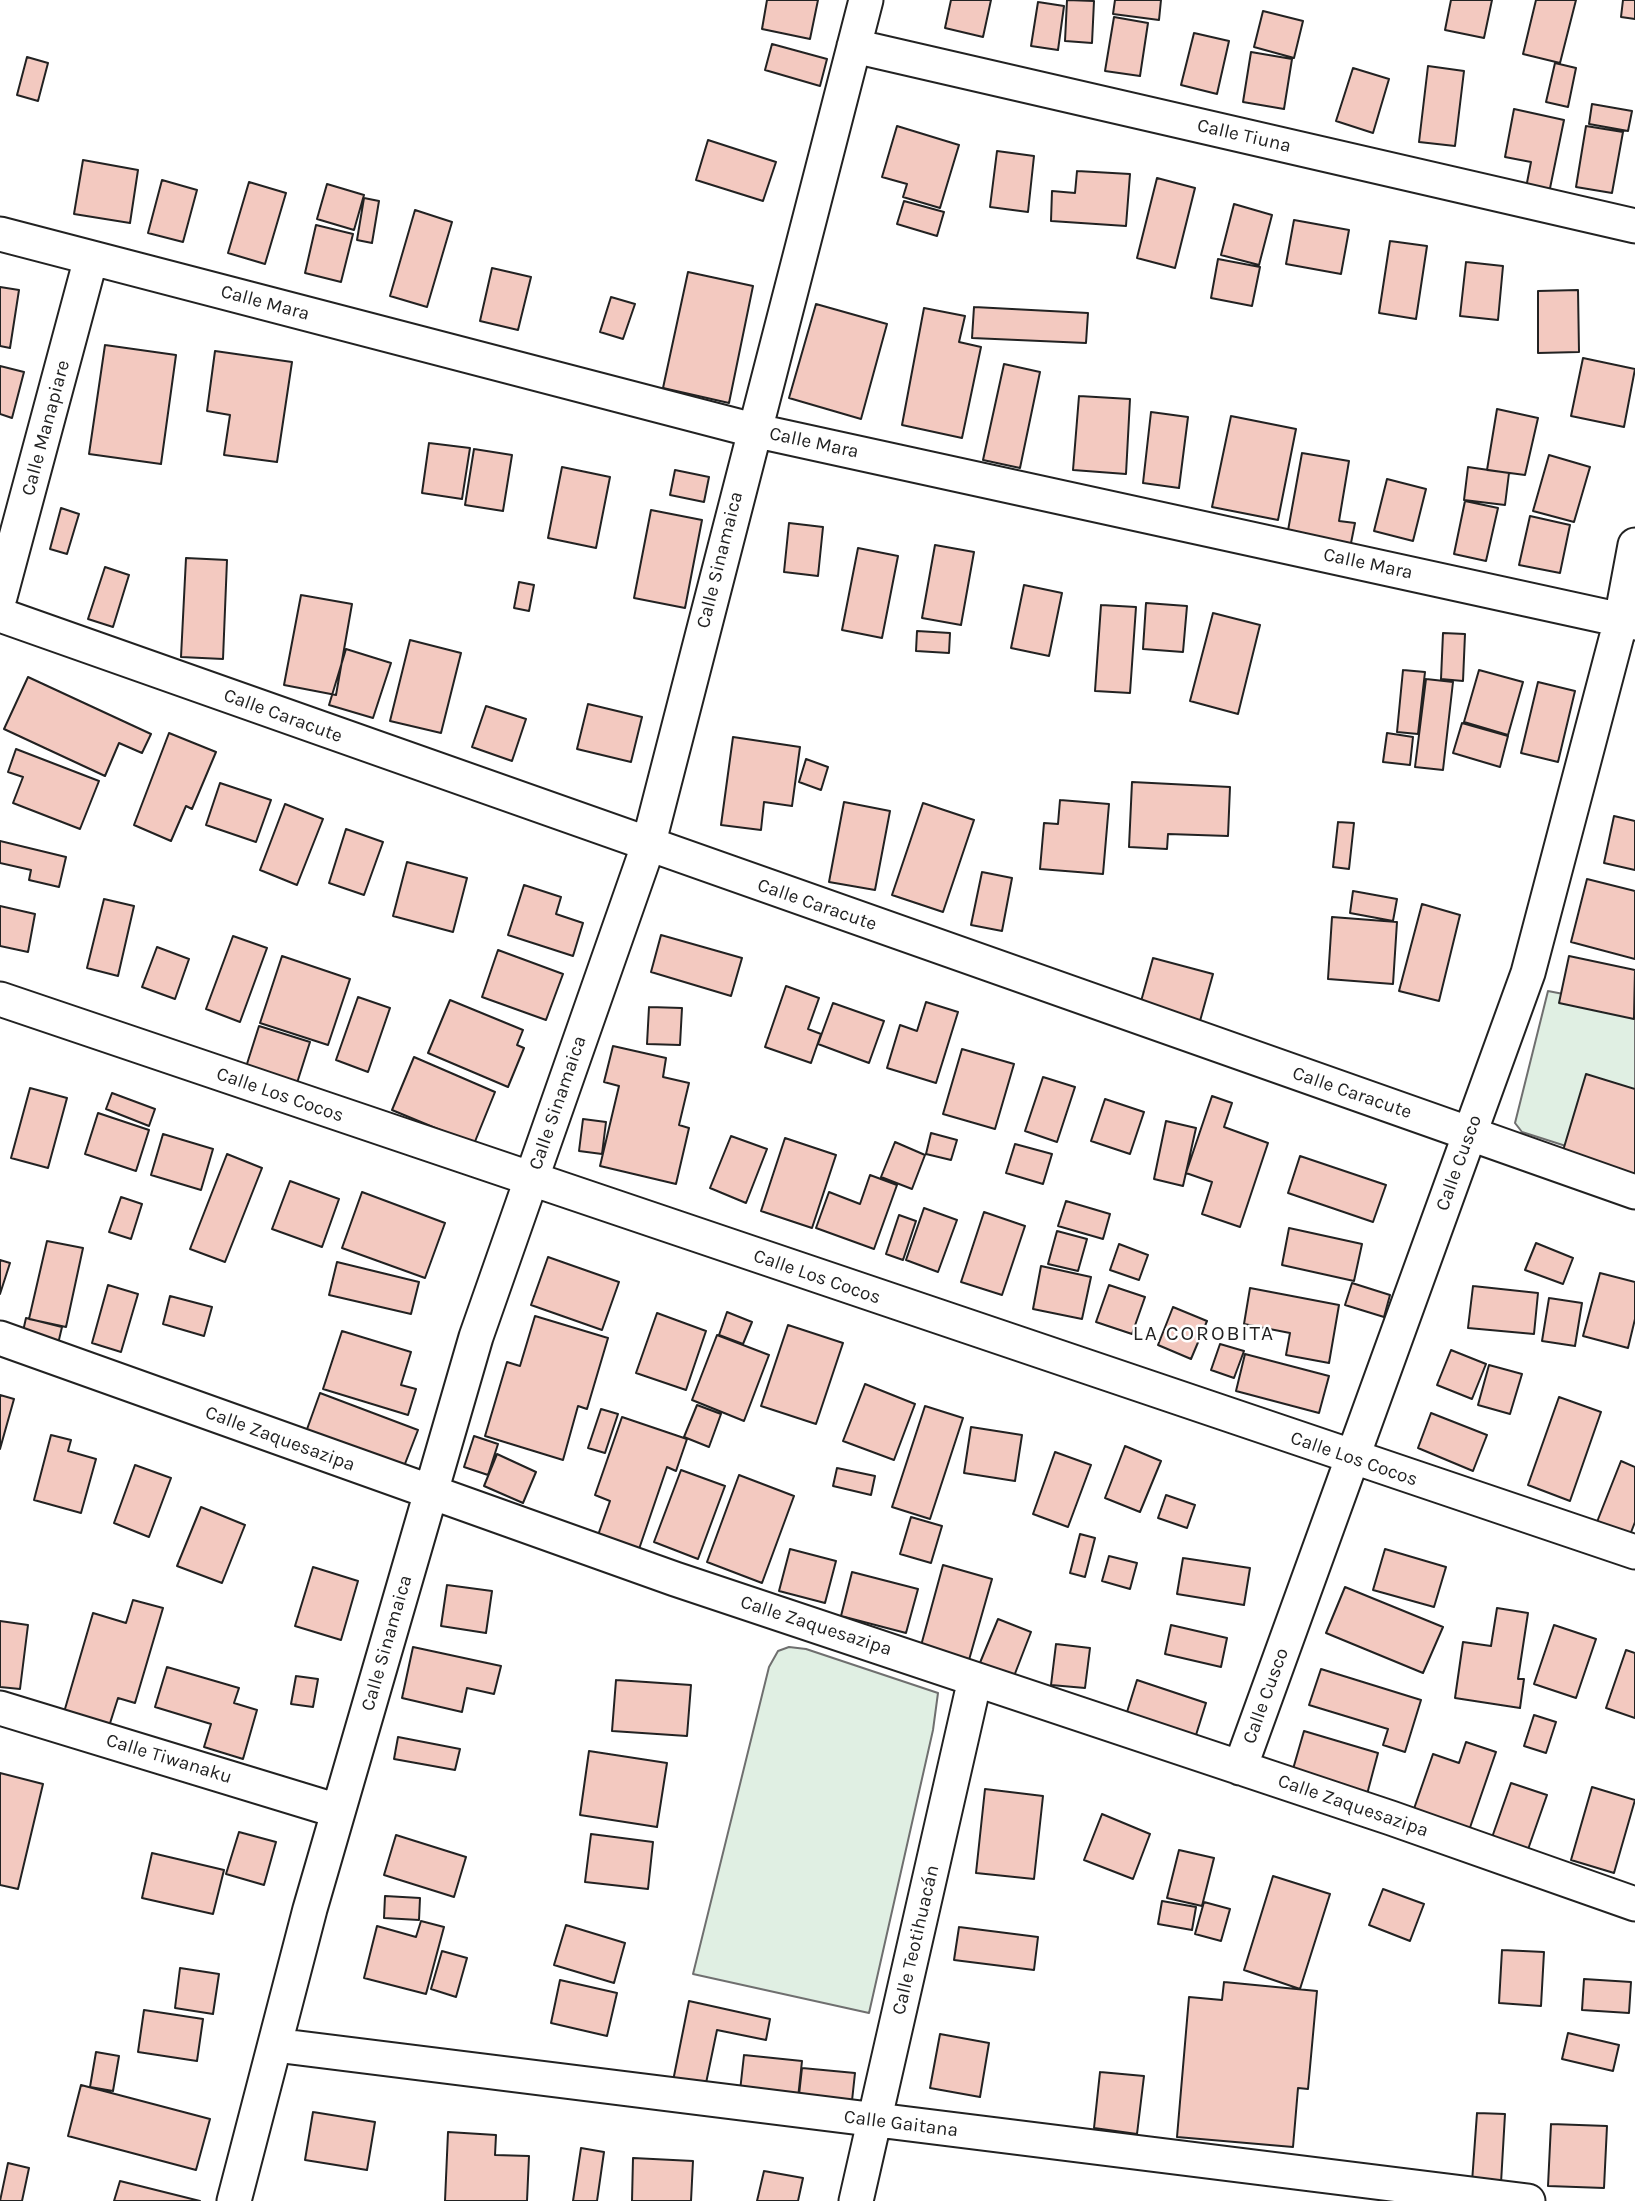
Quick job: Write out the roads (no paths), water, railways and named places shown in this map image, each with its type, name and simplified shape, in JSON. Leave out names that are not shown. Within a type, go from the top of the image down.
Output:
[{"type":"street","name":"Calle Sinamaica","points":[[234,2201],[338,1811],[476,1337],[648,846],[753,430],[866,0]]},
{"type":"street","name":"Calle Tiuna","points":[[854,46],[1635,226]]},
{"type":"street","name":"Calle Mara","points":[[0,234],[753,430],[1628,621]]},
{"type":"street","name":"Calle Manapiare","points":[[0,597],[92,258]]},
{"type":"street","name":"Calle Cusco","points":[[1240,1768],[1528,973],[1628,621],[1635,545]]},
{"type":"street","name":"Calle Caracute","points":[[0,615],[648,846],[1635,1192]]},
{"type":"street","name":"Calle Los Cocos","points":[[0,999],[1352,1459],[1635,1552]]},
{"type":"street","name":"Calle Zaquesazipa","points":[[0,1338],[430,1493],[1635,1904]]},
{"type":"street","name":"Calle Teotihuacán","points":[[856,2201],[975,1679]]},
{"type":"street","name":"Calle Tiwanaku","points":[[0,1708],[338,1811]]},
{"type":"street","name":"Calle Gaitana","points":[[275,2045],[1528,2201]]},
{"type":"district","name":"LA COROBITA","points":[[1204,1334]]}]
